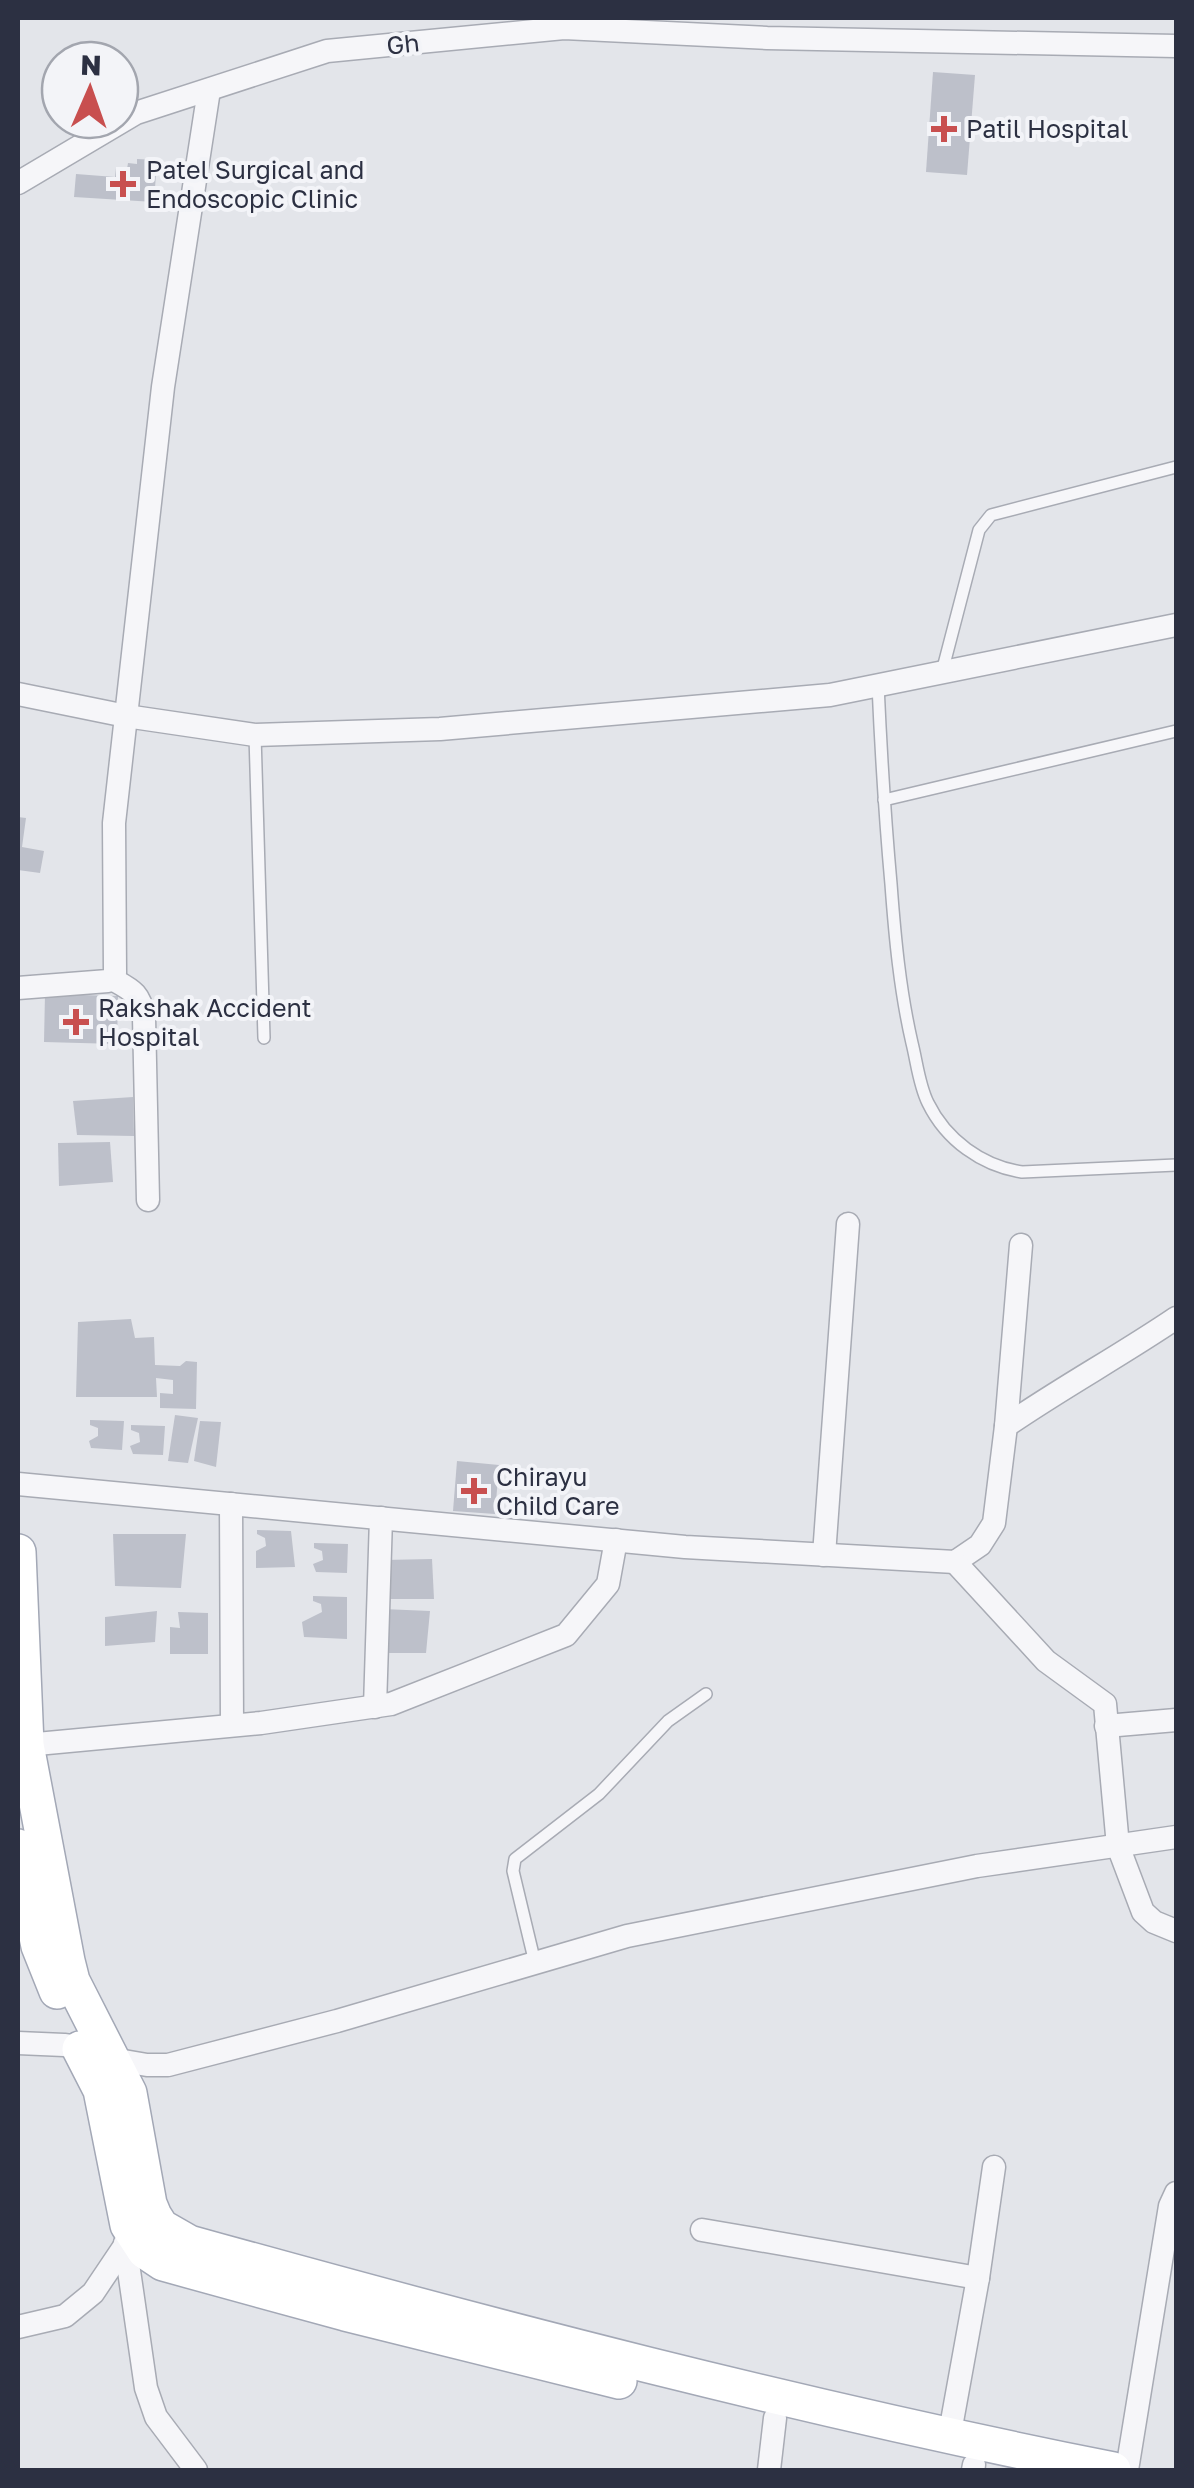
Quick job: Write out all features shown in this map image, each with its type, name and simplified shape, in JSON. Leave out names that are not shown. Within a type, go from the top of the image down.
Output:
[{"type":"main road","points":[[18,1552],[26,1745],[72,1981],[129,2093],[149,2204],[160,2227],[248,2273],[543,2363],[982,2468]]},
{"type":"main road","points":[[18,1847],[39,1946],[79,2047],[101,2090],[129,2239],[163,2263],[248,2273],[406,2304],[949,2438],[1113,2470]]},
{"type":"street","name":"Gh","points":[[18,183],[136,113],[328,51],[564,28],[767,38],[1176,46]]},
{"type":"street","points":[[112,980],[114,824],[163,387],[209,90]]},
{"type":"street","points":[[18,694],[126,716],[255,735],[440,729],[830,694],[1176,625]]},
{"type":"street","points":[[18,988],[112,980],[132,990],[142,1001],[148,1200]]},
{"type":"street","points":[[824,1554],[848,1224]]},
{"type":"street","points":[[18,1484],[616,1540],[955,1562],[980,1545],[994,1523],[1021,1245]]},
{"type":"street","points":[[1006,1426],[1176,1318]]},
{"type":"street","points":[[230,1504],[232,1725]]},
{"type":"street","points":[[375,1706],[381,1518]]},
{"type":"street","points":[[26,1745],[232,1725],[391,1704],[566,1635],[608,1584],[616,1540]]},
{"type":"street","points":[[955,1562],[1046,1661],[1105,1704],[1118,1846],[1143,1912],[1154,1922],[1176,1931]]},
{"type":"street","points":[[1106,1726],[1176,1720]]},
{"type":"street","points":[[18,2043],[79,2047],[112,2060],[168,2065],[627,1936],[977,1866],[1176,1837]]},
{"type":"street","points":[[949,2438],[994,2167]]},
{"type":"street","points":[[1127,2470],[1170,2206],[1176,2193]]},
{"type":"street","points":[[702,2230],[978,2278]]},
{"type":"street","points":[[18,2327],[65,2316],[93,2293],[129,2239]]},
{"type":"street","points":[[129,2239],[146,2388],[156,2417],[196,2470]]},
{"type":"street","points":[[769,2470],[776,2418]]},
{"type":"lane","points":[[942,672],[978,530],[991,515],[1176,467]]},
{"type":"lane","points":[[878,685],[898,975],[924,1092],[938,1120],[973,1154],[1006,1170],[1176,1164]]},
{"type":"lane","points":[[884,800],[1176,731]]},
{"type":"lane","points":[[255,735],[264,1038]]},
{"type":"lane","points":[[535,1963],[513,1871],[515,1859],[599,1794],[668,1721],[706,1694]]},
{"type":"building","points":[[933,72],[975,75],[967,175],[926,172]]},
{"type":"building","points":[[137,159],[157,160],[154,202],[74,197],[76,174],[115,177],[116,168],[127,169],[128,163],[137,164]]},
{"type":"building","points":[[18,817],[26,818],[22,847],[44,851],[40,873],[18,870]]},
{"type":"building","points":[[45,994],[118,996],[117,1044],[44,1042]]},
{"type":"building","points":[[133,1097],[134,1136],[77,1135],[73,1101]]},
{"type":"building","points":[[110,1142],[113,1182],[59,1186],[58,1143]]},
{"type":"building","points":[[131,1319],[135,1338],[154,1337],[155,1365],[197,1362],[196,1409],[160,1408],[160,1393],[173,1394],[173,1380],[156,1378],[157,1397],[76,1397],[78,1322]]},
{"type":"building","points":[[175,1415],[198,1418],[188,1463],[168,1461]]},
{"type":"building","points":[[90,1420],[124,1421],[122,1450],[91,1448],[89,1441],[98,1436],[98,1428],[90,1425]]},
{"type":"building","points":[[200,1421],[221,1422],[216,1467],[194,1461]]},
{"type":"building","points":[[131,1425],[165,1426],[163,1455],[133,1454],[130,1446],[140,1442],[139,1433],[131,1430]]},
{"type":"building","points":[[457,1461],[499,1465],[495,1514],[453,1511]]},
{"type":"building","points":[[257,1530],[291,1531],[295,1567],[256,1568],[256,1551],[266,1546],[265,1538]]},
{"type":"building","points":[[113,1534],[186,1534],[181,1588],[115,1586]]},
{"type":"building","points":[[314,1543],[348,1544],[347,1573],[316,1572],[313,1564],[323,1560],[322,1551],[314,1548]]},
{"type":"building","points":[[432,1559],[434,1599],[386,1599],[384,1560]]},
{"type":"building","points":[[313,1596],[347,1597],[347,1639],[304,1637],[302,1622],[322,1612],[321,1604],[313,1601]]},
{"type":"building","points":[[383,1609],[430,1611],[426,1653],[381,1653]]},
{"type":"building","points":[[157,1611],[155,1642],[105,1646],[105,1617]]},
{"type":"building","points":[[178,1612],[208,1613],[208,1654],[170,1654],[170,1627],[180,1628]]},
{"type":"place","name":"Patil Hospital","points":[[944,129]]},
{"type":"place","name":"Patel Surgical and Endoscopic Clinic","points":[[123,184]]},
{"type":"place","name":"Rakshak Accident Hospital","points":[[76,1022]]},
{"type":"place","name":"Chirayu Child Care","points":[[474,1491]]}]
